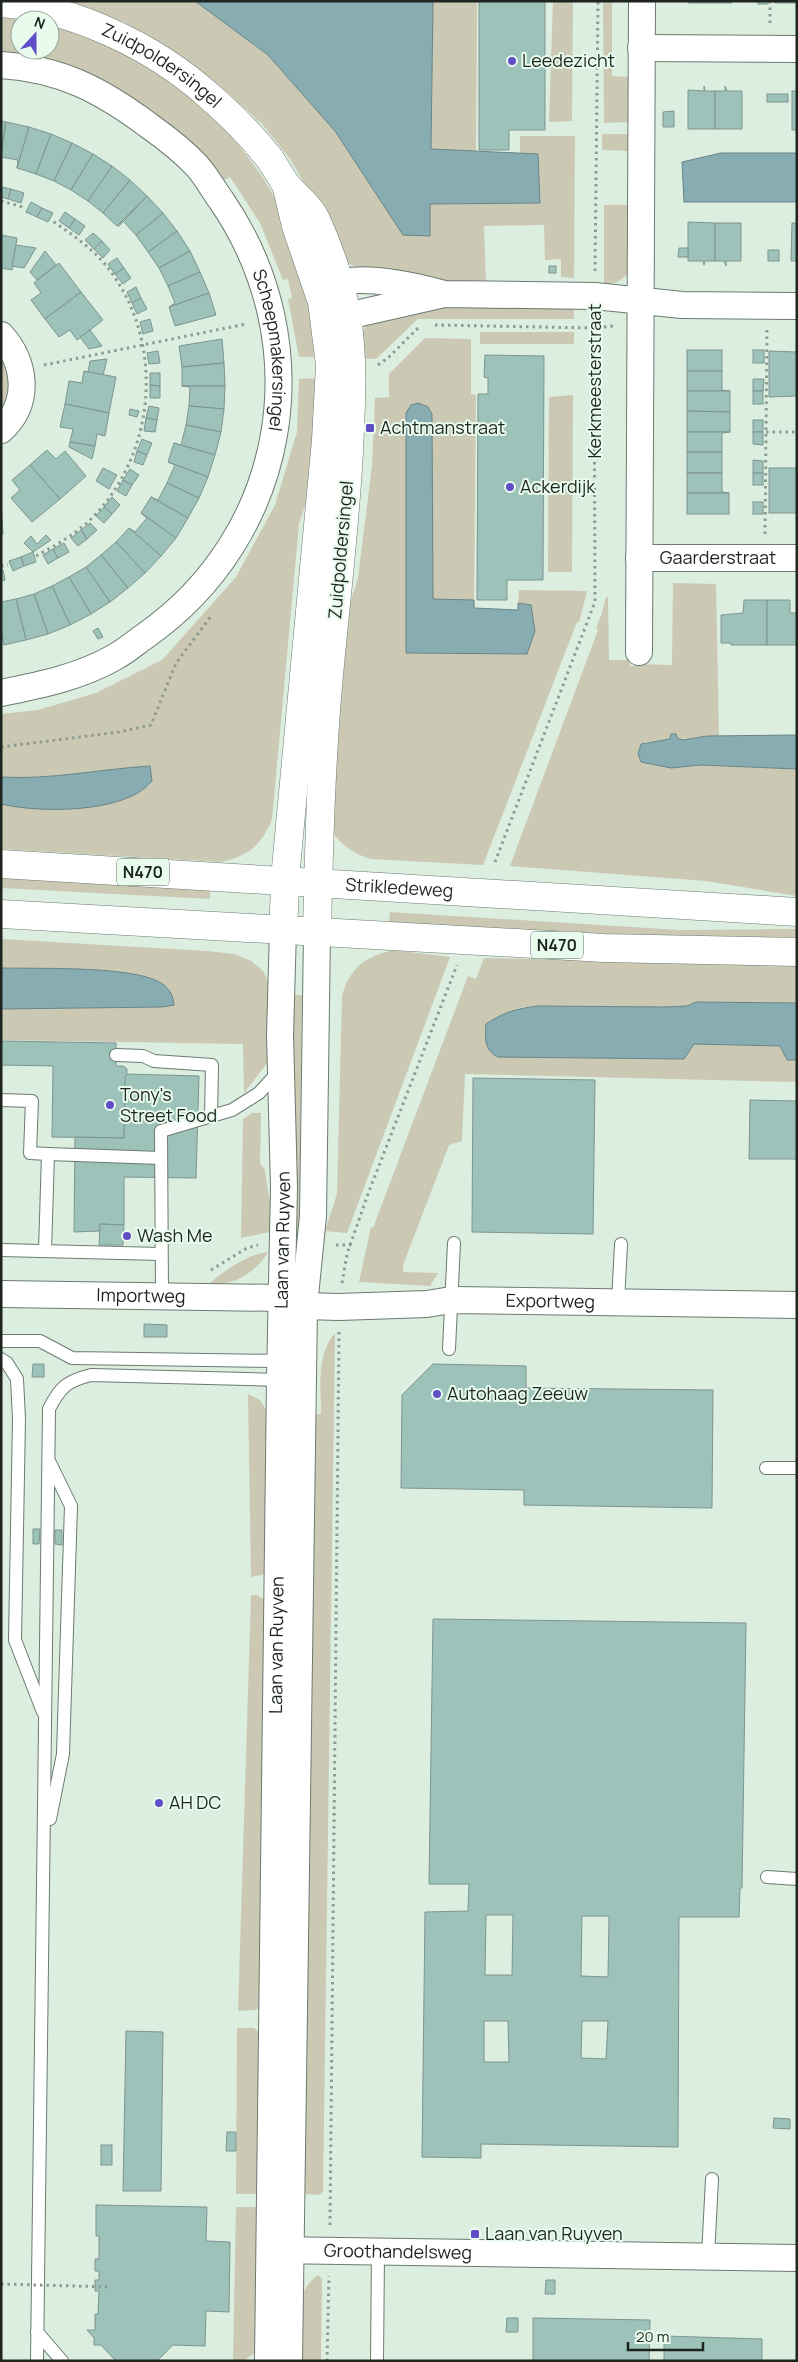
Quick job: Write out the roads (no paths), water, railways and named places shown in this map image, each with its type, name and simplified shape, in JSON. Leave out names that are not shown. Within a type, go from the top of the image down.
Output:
[{"type":"street","points":[[638,652],[642,1]]},
{"type":"street","name":"Zuidpoldersingel","points":[[1,3],[48,12],[87,23],[119,36],[153,55],[200,88],[226,111],[270,159],[286,184],[296,226],[330,293],[347,316],[352,365],[347,496],[321,762],[317,932]]},
{"type":"street","points":[[641,48],[797,49]]},
{"type":"street","name":"Scheepmakersingel","points":[[1,65],[41,70],[76,81],[112,98],[160,133],[197,166],[228,210],[250,249],[274,318],[279,362],[278,406],[273,441],[265,474],[249,512],[225,556],[204,586],[166,622],[115,657],[60,681],[1,693]]},
{"type":"street","points":[[330,293],[361,280],[412,286],[444,294],[595,296],[639,312],[682,305],[797,306]]},
{"type":"street","name":"Zuidpoldersingel","points":[[283,930],[327,424],[330,365],[330,293]]},
{"type":"street","points":[[347,316],[444,294]]},
{"type":"street","points":[[1,335],[11,347],[22,370],[21,400],[16,413],[1,430]]},
{"type":"street","name":"Gaarderstraat","points":[[639,558],[797,558]]},
{"type":"street","name":"Strikledeweg","points":[[1,864],[797,912]]},
{"type":"street","name":"N470","points":[[1,914],[604,948],[797,952]]},
{"type":"street","name":"Laan van Ruyven","points":[[268,2361],[280,2250],[292,1302],[284,1187],[280,1035],[283,930]]},
{"type":"street","name":"Laan van Ruyven","points":[[289,2361],[280,2250],[280,1370],[292,1302],[313,1216],[317,932]]},
{"type":"street","name":"Importweg","points":[[1,1294],[162,1295],[292,1302]]},
{"type":"street","name":"Exportweg","points":[[292,1302],[339,1307],[428,1304],[451,1300],[797,1305]]},
{"type":"street","name":"Groothandelsweg","points":[[280,2250],[797,2258]]},
{"type":"lane","points":[[116,1055],[143,1056],[154,1061],[212,1065],[211,1116]]},
{"type":"lane","points":[[162,1295],[161,1131],[232,1110],[259,1092],[282,1067]]},
{"type":"lane","points":[[1,1100],[32,1101],[30,1153],[161,1158]]},
{"type":"lane","points":[[45,1251],[48,1154]]},
{"type":"lane","points":[[449,1349],[454,1243]]},
{"type":"lane","points":[[618,1302],[621,1244]]},
{"type":"lane","points":[[1,1250],[161,1254]]},
{"type":"lane","points":[[1,1341],[40,1341],[72,1358],[280,1370]]},
{"type":"lane","points":[[1,1359],[7,1363],[17,1378],[19,1419],[16,1640],[45,1718]]},
{"type":"lane","points":[[37,2361],[49,1409],[57,1392],[73,1380],[91,1376],[280,1370]]},
{"type":"lane","points":[[44,1848],[63,1754],[71,1506],[49,1461]]},
{"type":"lane","points":[[766,1468],[797,1468]]},
{"type":"lane","points":[[767,1877],[797,1878]]},
{"type":"lane","points":[[708,2256],[712,2179]]},
{"type":"lane","points":[[377,2361],[378,2252]]},
{"type":"lane","points":[[37,2332],[62,2361]]},
{"type":"water","points":[[195,1],[433,1],[431,149],[538,154],[540,203],[430,204],[430,236],[403,235],[335,131],[268,55]]},
{"type":"water","points":[[721,153],[797,153],[797,202],[684,202],[682,162]]},
{"type":"water","points":[[418,403],[428,407],[432,414],[433,599],[474,600],[474,608],[518,610],[518,603],[531,605],[535,631],[527,654],[406,653],[406,413],[411,405]]},
{"type":"water","points":[[671,734],[676,734],[677,738],[683,740],[707,736],[797,735],[797,769],[701,765],[671,768],[641,762],[638,754],[641,744],[670,739]]},
{"type":"water","points":[[150,766],[152,781],[140,792],[123,800],[103,805],[58,809],[37,809],[1,804],[1,777],[57,776]]},
{"type":"water","points":[[1,968],[87,969],[133,974],[152,979],[164,985],[171,994],[174,1005],[162,1007],[1,1009]]},
{"type":"water","points":[[696,1002],[797,1003],[797,1060],[787,1060],[780,1046],[694,1044],[684,1059],[498,1057],[490,1051],[486,1043],[486,1024],[505,1013],[523,1008],[538,1006],[666,1007],[687,1006]]},
{"type":"place","name":"Leedezicht","points":[[512,61]]},
{"type":"place","name":"Achtmanstraat","points":[[370,428]]},
{"type":"place","name":"Ackerdijk","points":[[510,487]]},
{"type":"place","name":"Tony's Street Food","points":[[110,1105]]},
{"type":"place","name":"Wash Me","points":[[127,1236]]},
{"type":"place","name":"Autohaag Zeeuw","points":[[437,1394]]},
{"type":"place","name":"AH DC","points":[[159,1803]]},
{"type":"place","name":"Laan van Ruyven","points":[[475,2234]]}]
